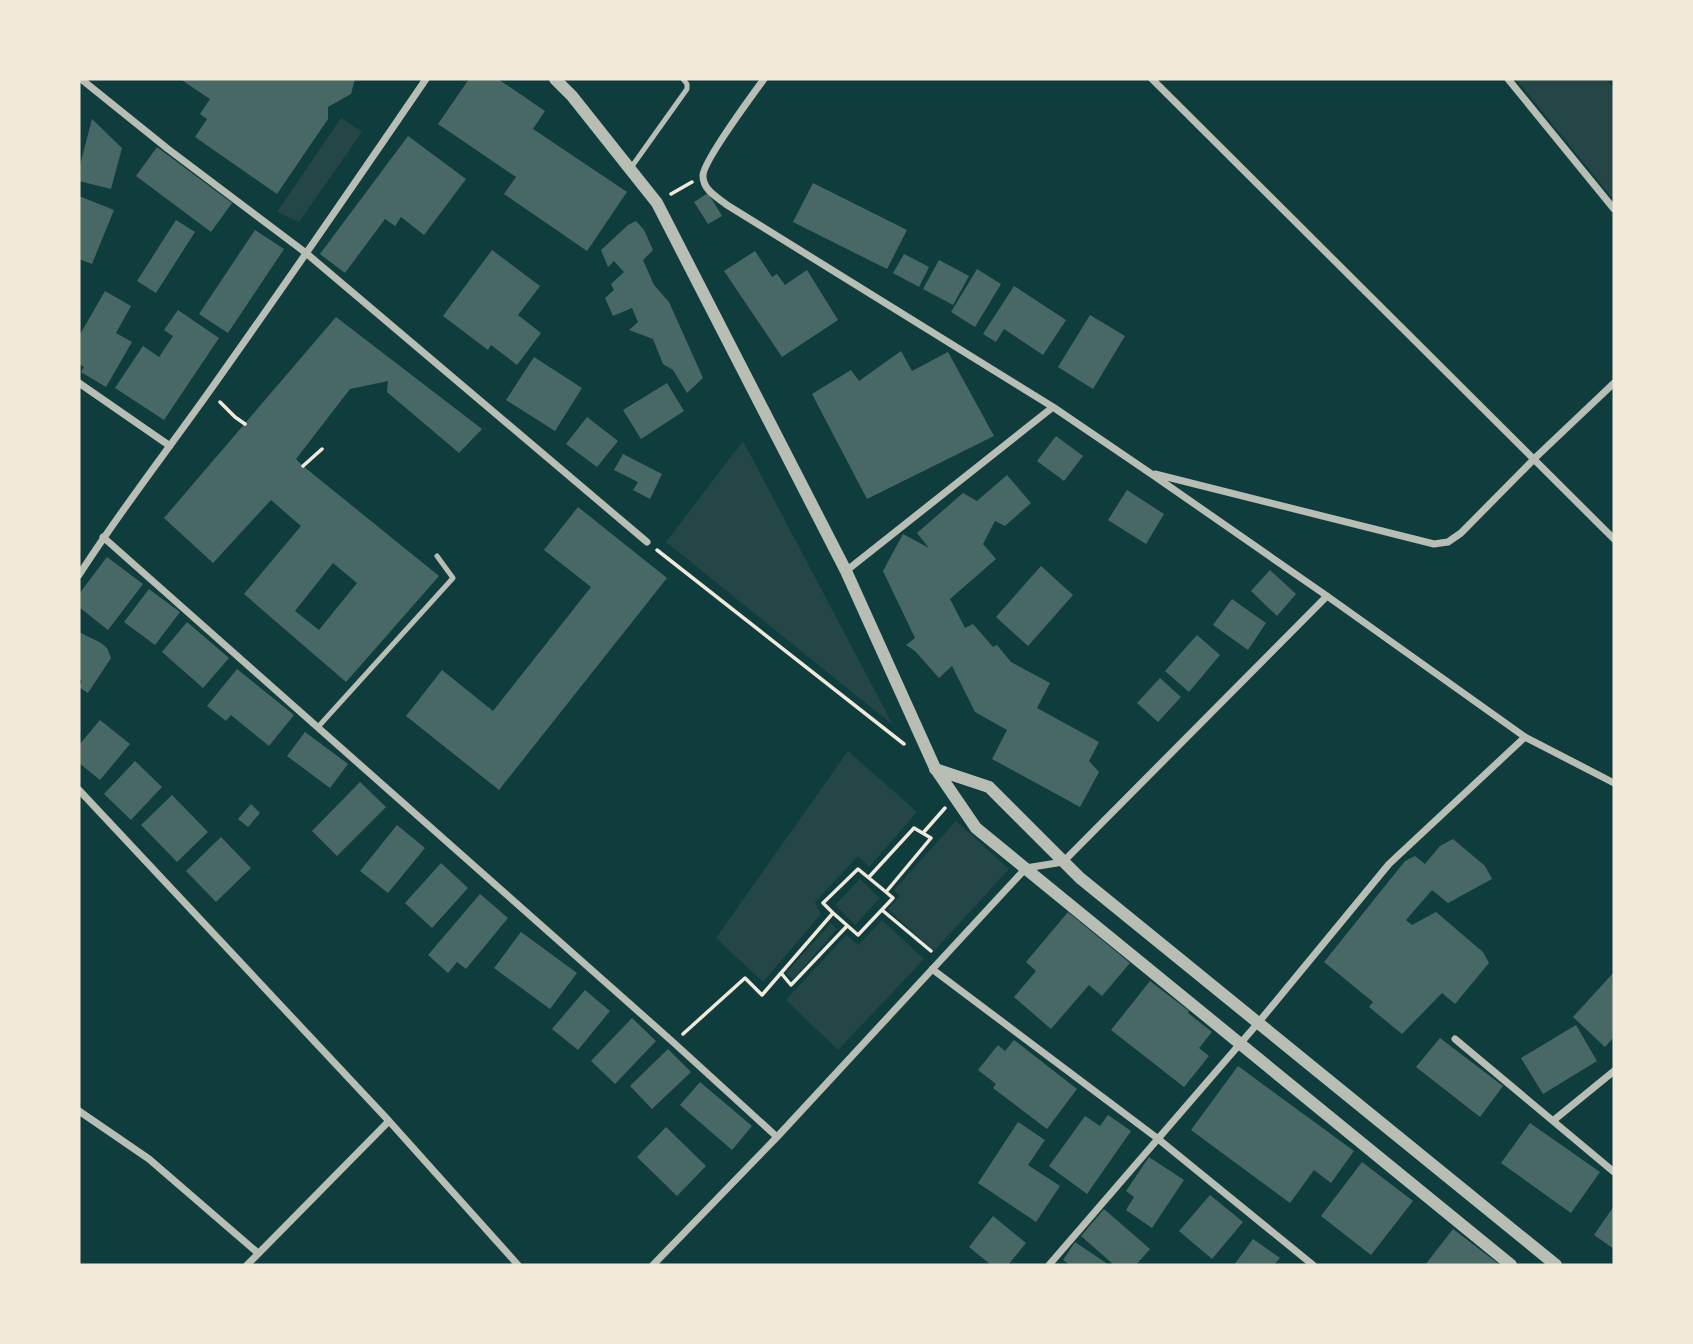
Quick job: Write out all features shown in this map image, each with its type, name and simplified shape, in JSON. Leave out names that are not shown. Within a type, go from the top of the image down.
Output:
[{"type":"street","points":[[81,79],[168,149],[306,253],[648,542]]},
{"type":"street","points":[[79,575],[103,537],[210,391],[426,79]]},
{"type":"street","points":[[555,79],[572,96],[657,202],[846,571],[935,768],[976,828],[1511,1265]]},
{"type":"street","points":[[764,79],[709,159],[702,175],[707,189],[727,205],[1053,407],[1150,472],[1525,737],[1614,783]]},
{"type":"street","points":[[1152,79],[1614,539]]},
{"type":"street","points":[[1508,79],[1614,209]]},
{"type":"street","points":[[79,383],[170,446]]},
{"type":"street","points":[[1150,472],[1434,544],[1448,542],[1461,533],[1614,383]]},
{"type":"street","points":[[846,571],[1053,407]]},
{"type":"street","points":[[103,537],[777,1137]]},
{"type":"street","points":[[653,1265],[777,1137],[1027,868],[1063,862],[1327,596]]},
{"type":"street","points":[[1049,1265],[1241,1043],[1390,864],[1525,737]]},
{"type":"street","points":[[935,768],[989,788],[1063,862],[1556,1265]]},
{"type":"street","points":[[79,790],[389,1121],[518,1265]]},
{"type":"street","points":[[932,969],[1157,1138],[1313,1265]]},
{"type":"street","points":[[1455,1039],[1614,1172]]},
{"type":"street","points":[[1554,1121],[1614,1072]]},
{"type":"street","points":[[79,1111],[149,1158],[258,1253]]},
{"type":"street","points":[[247,1265],[389,1121]]},
{"type":"lane","points":[[630,169],[687,89],[683,79]]},
{"type":"lane","points":[[318,727],[453,578],[437,556]]},
{"type":"path","points":[[657,202],[702,175]]},
{"type":"path","points":[[210,391],[245,424]]},
{"type":"path","points":[[303,466],[322,449]]},
{"type":"path","points":[[648,542],[935,768]]},
{"type":"path","points":[[923,833],[954,797]]},
{"type":"path","points":[[869,877],[915,828],[931,838],[886,892]]},
{"type":"path","points":[[858,869],[869,877],[893,898],[858,935],[823,903],[858,869]]},
{"type":"path","points":[[881,910],[941,960]]},
{"type":"path","points":[[674,1043],[745,978],[762,995],[833,913]]},
{"type":"path","points":[[781,974],[791,985],[848,926]]},
{"type":"shaded area","points":[[1516,79],[1606,79],[1614,89],[1614,200]]},
{"type":"shaded area","points":[[341,118],[362,132],[299,222],[277,212]]},
{"type":"shaded area","points":[[743,441],[893,725],[666,542]]},
{"type":"shaded area","points":[[848,751],[917,812],[869,867],[858,856],[815,902],[821,914],[763,982],[716,938]]},
{"type":"shaded area","points":[[956,821],[1009,869],[934,951],[888,909],[900,896],[894,890]]},
{"type":"shaded area","points":[[860,879],[880,898],[855,925],[835,905]]},
{"type":"shaded area","points":[[882,920],[924,959],[838,1050],[786,1000],[846,935],[858,945]]},
{"type":"shaded area","points":[[831,923],[837,929],[793,979],[786,973]]},
{"type":"building","points":[[180,79],[355,79],[351,94],[328,107],[328,119],[277,194],[195,137],[207,119],[200,114],[210,99]]},
{"type":"building","points":[[469,79],[498,79],[545,111],[533,129],[627,192],[587,251],[504,194],[516,177],[438,124]]},
{"type":"building","points":[[92,119],[122,148],[111,189],[79,181],[79,169]]},
{"type":"building","points":[[408,136],[466,179],[424,235],[401,217],[395,226],[385,219],[345,273],[320,254]]},
{"type":"building","points":[[157,147],[232,203],[211,232],[136,176]]},
{"type":"building","points":[[813,183],[907,230],[887,269],[793,222]]},
{"type":"building","points":[[708,193],[722,216],[708,224],[694,202]]},
{"type":"building","points":[[79,196],[114,210],[92,264],[79,259]]},
{"type":"building","points":[[176,220],[195,232],[156,293],[137,281]]},
{"type":"building","points":[[636,221],[644,230],[653,250],[643,260],[654,285],[669,302],[703,378],[687,393],[673,370],[663,364],[653,339],[629,330],[638,322],[632,308],[613,316],[605,298],[614,290],[611,284],[624,272],[614,261],[608,267],[601,250]]},
{"type":"building","points":[[255,230],[284,249],[228,333],[199,314]]},
{"type":"building","points":[[492,250],[540,286],[518,315],[541,333],[517,365],[491,345],[488,350],[443,316]]},
{"type":"building","points":[[755,251],[772,277],[777,274],[785,285],[807,270],[838,320],[782,357],[724,271]]},
{"type":"building","points":[[904,254],[929,267],[919,287],[893,273]]},
{"type":"building","points":[[939,260],[969,276],[953,305],[923,289]]},
{"type":"building","points":[[977,269],[1001,284],[975,327],[951,312]]},
{"type":"building","points":[[1014,286],[1066,320],[1043,355],[1004,329],[996,342],[983,334]]},
{"type":"building","points":[[105,291],[131,306],[116,333],[132,342],[106,387],[81,372],[84,367],[79,364],[79,336]]},
{"type":"building","points":[[178,310],[219,338],[164,420],[115,388],[143,346],[159,357],[173,336],[164,330]]},
{"type":"building","points":[[1090,315],[1125,336],[1093,389],[1058,367]]},
{"type":"building","points":[[336,317],[482,429],[459,453],[387,392],[388,381],[350,389],[296,459],[439,576],[346,682],[244,594],[301,526],[271,500],[213,563],[164,518]],"holes":[[[333,563],[357,583],[319,630],[295,611]]]},
{"type":"building","points":[[901,351],[912,371],[948,352],[994,436],[867,499],[812,394],[851,370],[859,381]]},
{"type":"building","points":[[534,357],[582,388],[555,431],[506,400]]},
{"type":"building","points":[[667,383],[684,411],[641,439],[623,410]]},
{"type":"building","points":[[587,417],[618,441],[597,467],[566,444]]},
{"type":"building","points":[[1056,436],[1083,456],[1064,481],[1037,461]]},
{"type":"building","points":[[623,454],[662,474],[650,499],[633,490],[638,482],[614,470]]},
{"type":"building","points":[[1007,475],[1031,503],[1005,526],[995,521],[983,544],[996,559],[950,599],[965,628],[973,624],[993,647],[997,645],[1011,662],[1050,683],[1037,708],[1099,742],[1089,761],[1099,772],[1080,807],[992,759],[1007,730],[975,712],[952,666],[939,678],[915,651],[906,645],[915,638],[883,571],[903,534],[929,548],[917,533],[963,493],[977,501]]},
{"type":"building","points":[[1127,490],[1164,514],[1146,544],[1108,520]]},
{"type":"building","points":[[578,507],[667,578],[499,790],[406,716],[442,670],[493,711],[591,587],[544,550]]},
{"type":"building","points":[[107,557],[143,584],[108,630],[79,607],[79,594]]},
{"type":"building","points":[[1041,566],[1073,595],[1028,646],[996,617]]},
{"type":"building","points":[[1270,570],[1296,594],[1277,616],[1251,591]]},
{"type":"building","points":[[149,589],[180,612],[155,645],[124,622]]},
{"type":"building","points":[[1232,599],[1266,623],[1248,650],[1213,625]]},
{"type":"building","points":[[187,622],[229,658],[203,688],[162,652]]},
{"type":"building","points":[[79,632],[101,643],[107,648],[111,658],[88,693],[79,687],[82,681],[79,679]]},
{"type":"building","points":[[1197,635],[1220,655],[1189,692],[1165,671]]},
{"type":"building","points":[[237,669],[294,715],[269,746],[231,715],[226,721],[207,706]]},
{"type":"building","points":[[1160,678],[1181,697],[1158,722],[1137,703]]},
{"type":"building","points":[[100,720],[130,744],[100,780],[79,763],[79,745]]},
{"type":"building","points":[[305,732],[348,764],[330,788],[287,756]]},
{"type":"building","points":[[135,761],[162,787],[131,820],[104,794]]},
{"type":"building","points":[[360,782],[386,807],[337,856],[312,831]]},
{"type":"building","points":[[172,795],[208,832],[177,862],[141,825]]},
{"type":"building","points":[[251,804],[260,813],[248,827],[238,819]]},
{"type":"building","points":[[397,825],[425,848],[388,893],[360,871]]},
{"type":"building","points":[[221,837],[251,868],[216,902],[186,871]]},
{"type":"building","points":[[1453,839],[1485,866],[1492,879],[1448,903],[1432,890],[1406,920],[1412,925],[1436,912],[1483,952],[1489,963],[1455,1004],[1442,993],[1402,1034],[1369,1007],[1373,1002],[1324,962],[1405,861],[1415,856],[1425,864],[1440,846]]},
{"type":"building","points":[[441,863],[468,888],[432,928],[405,903]]},
{"type":"building","points":[[480,894],[508,918],[466,969],[457,962],[448,973],[428,955]]},
{"type":"building","points":[[1068,912],[1130,963],[1102,996],[1089,985],[1051,1029],[1014,997],[1036,971],[1026,962]]},
{"type":"building","points":[[521,932],[577,973],[550,1009],[494,968]]},
{"type":"building","points":[[1614,972],[1614,1037],[1605,1047],[1573,1017]]},
{"type":"building","points":[[1150,981],[1212,1032],[1199,1048],[1209,1056],[1184,1087],[1111,1030]]},
{"type":"building","points":[[585,990],[610,1011],[578,1050],[552,1029]]},
{"type":"building","points":[[632,1018],[656,1041],[615,1084],[591,1061]]},
{"type":"building","points":[[1576,1025],[1597,1061],[1543,1094],[1521,1058]]},
{"type":"building","points":[[1440,1038],[1503,1086],[1480,1117],[1416,1067]]},
{"type":"building","points":[[1014,1040],[1077,1089],[1047,1129],[993,1088],[996,1084],[978,1070],[998,1045],[1005,1051]]},
{"type":"building","points":[[668,1049],[691,1072],[652,1109],[630,1086]]},
{"type":"building","points":[[1238,1066],[1354,1151],[1331,1183],[1314,1170],[1290,1203],[1191,1130]]},
{"type":"building","points":[[700,1082],[752,1126],[732,1150],[680,1105]]},
{"type":"building","points":[[1108,1115],[1131,1131],[1087,1194],[1049,1166],[1085,1116],[1100,1126]]},
{"type":"building","points":[[1018,1122],[1045,1140],[1028,1165],[1060,1186],[1036,1222],[978,1183]]},
{"type":"building","points":[[1530,1123],[1600,1172],[1571,1213],[1501,1163]]},
{"type":"building","points":[[666,1127],[706,1166],[677,1196],[637,1157]]},
{"type":"building","points":[[1149,1157],[1184,1180],[1152,1228],[1126,1210],[1134,1197],[1126,1191]]},
{"type":"building","points":[[1362,1162],[1413,1201],[1371,1255],[1321,1216]]},
{"type":"building","points":[[1210,1195],[1243,1222],[1212,1259],[1179,1231]]},
{"type":"building","points":[[1614,1206],[1614,1249],[1594,1235]]},
{"type":"building","points":[[1104,1209],[1150,1249],[1136,1265],[1114,1265],[1081,1236]]},
{"type":"building","points":[[993,1216],[1026,1243],[1008,1265],[991,1265],[969,1247]]},
{"type":"building","points":[[1453,1229],[1500,1265],[1425,1265]]},
{"type":"building","points":[[1253,1239],[1280,1258],[1274,1265],[1234,1265]]},
{"type":"building","points":[[1075,1242],[1109,1265],[1070,1265],[1063,1260]]}]
